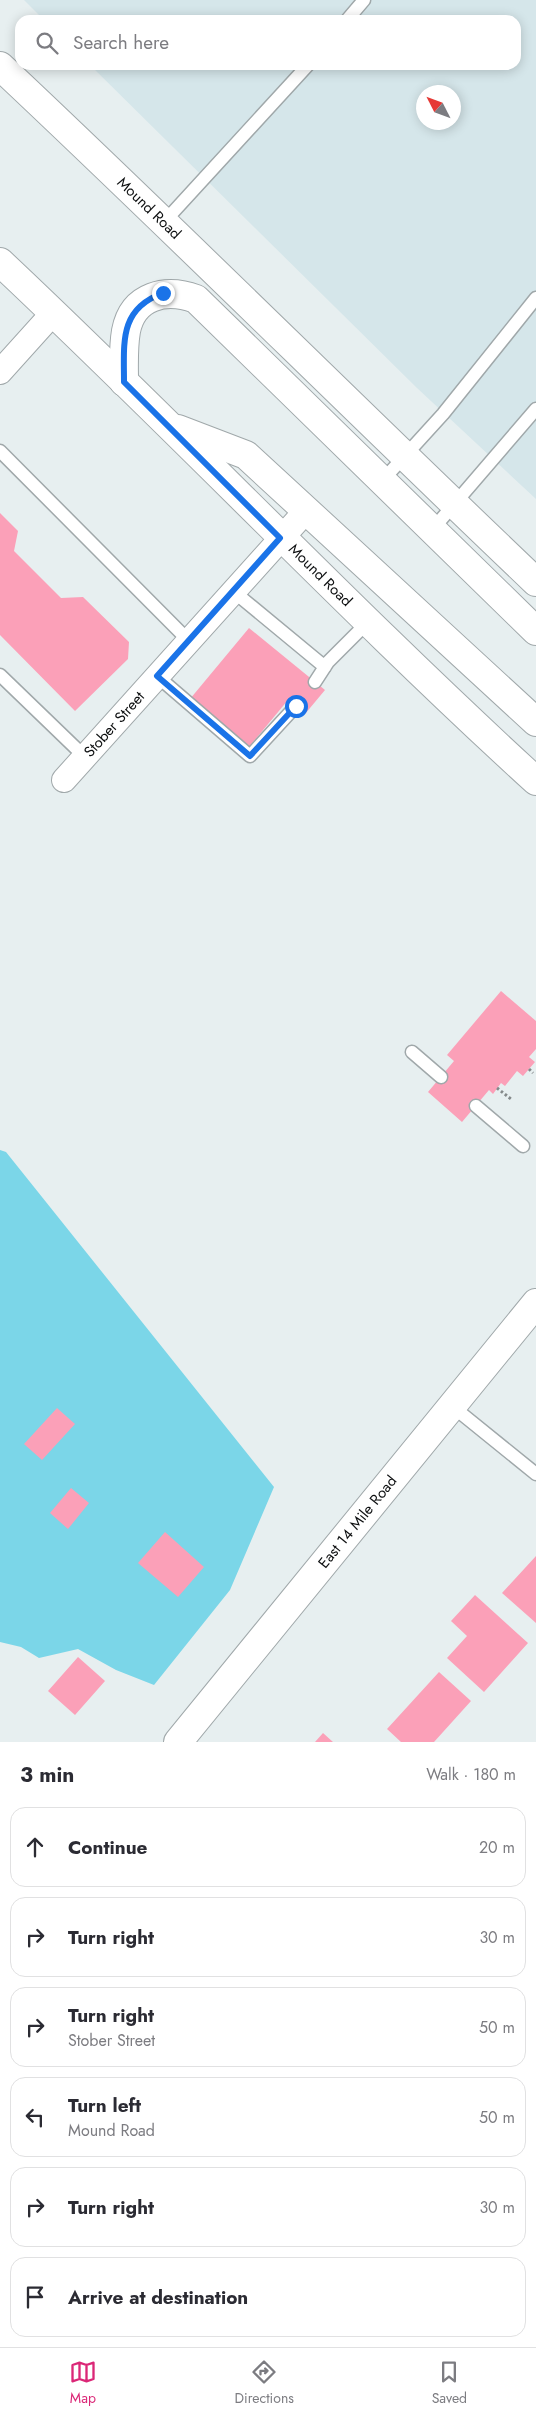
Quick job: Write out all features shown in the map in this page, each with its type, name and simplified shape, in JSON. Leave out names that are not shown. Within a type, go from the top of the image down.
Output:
[{"type":"main road","name":"Mound Road","points":[[0,66],[165,221],[405,457],[536,582]]},
{"type":"main road","name":"Mound Road","points":[[0,262],[54,312],[280,538],[536,781]]},
{"type":"main road","points":[[124,382],[126,328],[134,311],[146,299],[163,293],[180,293],[196,299],[536,631]]},
{"type":"main road","points":[[167,424],[246,455],[305,512],[536,722]]},
{"type":"main road","name":"East 14 Mile Road","points":[[178,1742],[536,1303]]},
{"type":"street","points":[[0,372],[54,312]]},
{"type":"street","name":"Stober Street","points":[[64,780],[305,512]]},
{"type":"lane","points":[[351,15],[364,0]]},
{"type":"lane","points":[[165,221],[303,70]]},
{"type":"lane","points":[[382,481],[405,457],[536,298]]},
{"type":"lane","points":[[432,530],[536,409]]},
{"type":"lane","points":[[0,450],[189,641]]},
{"type":"lane","points":[[233,591],[325,667]]},
{"type":"lane","points":[[315,682],[325,667],[368,622]]},
{"type":"lane","points":[[0,675],[85,756]]},
{"type":"lane","points":[[157,676],[250,756],[296,706]]},
{"type":"lane","points":[[412,1052],[441,1077]]},
{"type":"lane","points":[[476,1106],[523,1146]]},
{"type":"lane","points":[[452,1406],[536,1474]]},
{"type":"path","points":[[529,1069],[533,1073]]},
{"type":"path","points":[[497,1088],[511,1099]]},
{"type":"shaded area","points":[[24,0],[536,0],[536,499],[417,388],[95,70],[521,70],[521,15],[39,15]]},
{"type":"shaded area","points":[[0,1150],[6,1152],[274,1487],[230,1590],[154,1685],[116,1670],[78,1649],[39,1658],[21,1647],[0,1642]]},
{"type":"building","points":[[0,513],[18,531],[14,551],[61,598],[83,597],[129,642],[128,659],[75,711],[0,635]]},
{"type":"building","points":[[249,628],[325,690],[305,714],[288,700],[249,747],[190,699]]},
{"type":"building","points":[[501,991],[536,1021],[536,1049],[529,1057],[535,1062],[523,1076],[517,1071],[505,1086],[501,1083],[493,1094],[489,1090],[462,1122],[428,1092],[454,1061],[447,1055]]},
{"type":"building","points":[[57,1408],[75,1424],[42,1460],[24,1444]]},
{"type":"building","points":[[71,1488],[89,1503],[68,1529],[50,1513]]},
{"type":"building","points":[[165,1532],[204,1567],[178,1597],[138,1563]]},
{"type":"building","points":[[536,1556],[536,1623],[502,1593]]},
{"type":"building","points":[[475,1595],[528,1643],[484,1692],[447,1658],[467,1636],[451,1621]]},
{"type":"building","points":[[78,1657],[105,1681],[75,1715],[48,1691]]},
{"type":"building","points":[[439,1672],[471,1701],[434,1742],[401,1742],[387,1729]]},
{"type":"building","points":[[323,1733],[333,1742],[315,1742]]},
{"type":"route","points":[[163,293],[146,299],[134,311],[126,328],[124,382],[280,538],[157,676],[250,756],[296,706]]}]
